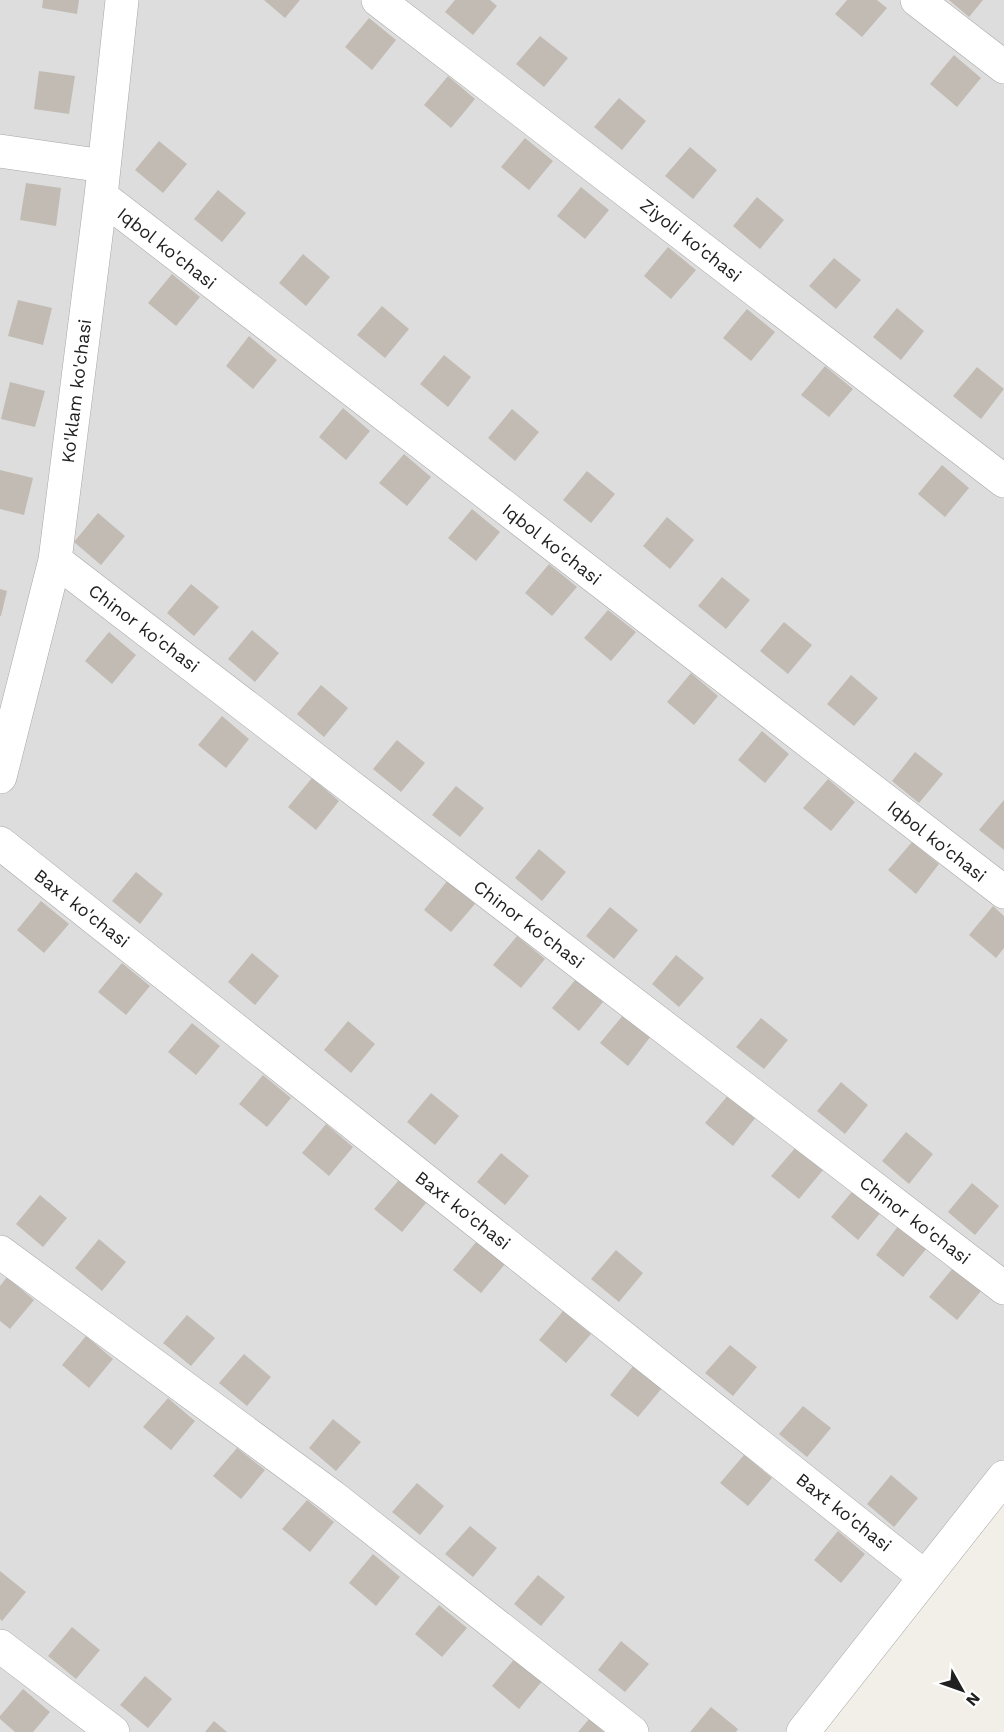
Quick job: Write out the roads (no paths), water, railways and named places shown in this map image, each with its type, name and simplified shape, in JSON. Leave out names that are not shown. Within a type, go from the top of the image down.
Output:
[{"type":"street","name":"Ko'klam ko'chasi","points":[[0,777],[55,560],[103,181],[122,0]]},
{"type":"street","name":"Ziyoli ko'chasi","points":[[378,0],[1004,481]]},
{"type":"street","points":[[917,0],[1004,67]]},
{"type":"street","points":[[0,151],[103,181]]},
{"type":"street","name":"Iqbol ko'chasi","points":[[103,181],[1004,892]]},
{"type":"street","name":"Chinor ko'chasi","points":[[55,560],[1004,1288]]},
{"type":"street","name":"Baxt ko'chasi","points":[[0,843],[926,1577]]},
{"type":"street","points":[[0,1252],[333,1497],[632,1732]]},
{"type":"street","points":[[803,1732],[1004,1477]]},
{"type":"street","points":[[0,1646],[113,1732]]}]
